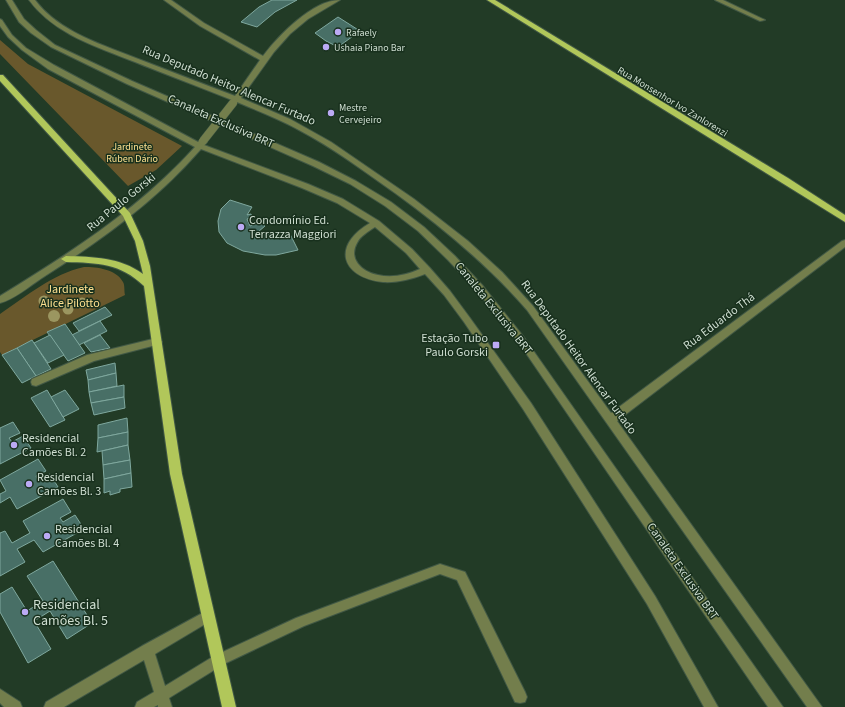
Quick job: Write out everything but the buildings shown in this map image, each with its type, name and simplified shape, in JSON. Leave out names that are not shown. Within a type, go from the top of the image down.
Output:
[{"type":"main road","name":"Rua Monsenhor Ivo Zanlorenzi","points":[[490,0],[785,180],[845,219]]},
{"type":"main road","points":[[0,77],[127,215],[137,234],[144,254],[150,285],[176,474],[229,707]]},
{"type":"main road","points":[[66,259],[101,260],[116,263],[132,271],[150,285]]},
{"type":"street","name":"Canaleta Exclusiva BRT","points":[[9,0],[20,19],[53,46],[314,162],[377,197],[428,234],[456,261],[480,288],[520,338],[776,707]]},
{"type":"street","name":"Rua Deputado Heitor Alencar Furtado","points":[[32,0],[40,11],[53,23],[69,32],[287,121],[341,151],[439,221],[478,254],[500,274],[530,308],[815,707]]},
{"type":"street","points":[[167,0],[202,27],[264,59]]},
{"type":"street","name":"Rua Paulo Gorski","points":[[0,300],[66,259],[127,215],[163,184],[201,144],[235,101],[274,46],[294,27],[337,0]]},
{"type":"street","points":[[718,0],[762,20]]},
{"type":"street","points":[[0,21],[10,36],[38,60],[201,144],[322,192],[376,223],[409,251],[427,270],[467,320],[527,406],[651,600],[711,707]]},
{"type":"street","points":[[376,223],[360,233],[352,243],[349,254],[352,265],[360,272],[372,277],[386,279],[403,278],[427,270]]},
{"type":"street","name":"Rua Eduardo Thá","points":[[610,420],[845,242]]},
{"type":"street","points":[[36,382],[91,358],[157,342]]},
{"type":"street","points":[[142,707],[163,700],[218,660],[300,622],[440,569],[461,576],[520,697]]},
{"type":"street","points":[[52,707],[147,650],[208,616]]},
{"type":"street","points":[[147,650],[163,700]]},
{"type":"street","points":[[0,695],[15,707]]},
{"type":"green space","name":"Jardinete Rúben Dário","points":[[0,40],[28,64],[182,146],[156,170],[128,186],[0,54]]},
{"type":"green space","name":"Jardinete Alice Pilotto","points":[[84,267],[100,268],[116,274],[124,283],[125,295],[2,355],[0,352],[0,314],[50,280],[72,270]]},
{"type":"place","name":"Rafaely","points":[[338,32]]},
{"type":"place","name":"Ushaia Piano Bar","points":[[326,47]]},
{"type":"place","name":"Mestre Cervejeiro","points":[[331,113]]},
{"type":"place","name":"Condomínio Ed. Terrazza Maggiori","points":[[241,227]]},
{"type":"place","name":"Estação Tubo Paulo Gorski","points":[[496,345]]},
{"type":"place","name":"Residencial Camões Bl. 2","points":[[14,445]]},
{"type":"place","name":"Residencial Camões Bl. 3","points":[[29,484]]},
{"type":"place","name":"Residencial Camões Bl. 4","points":[[47,536]]},
{"type":"place","name":"Residencial Camões Bl. 5","points":[[25,612]]}]
